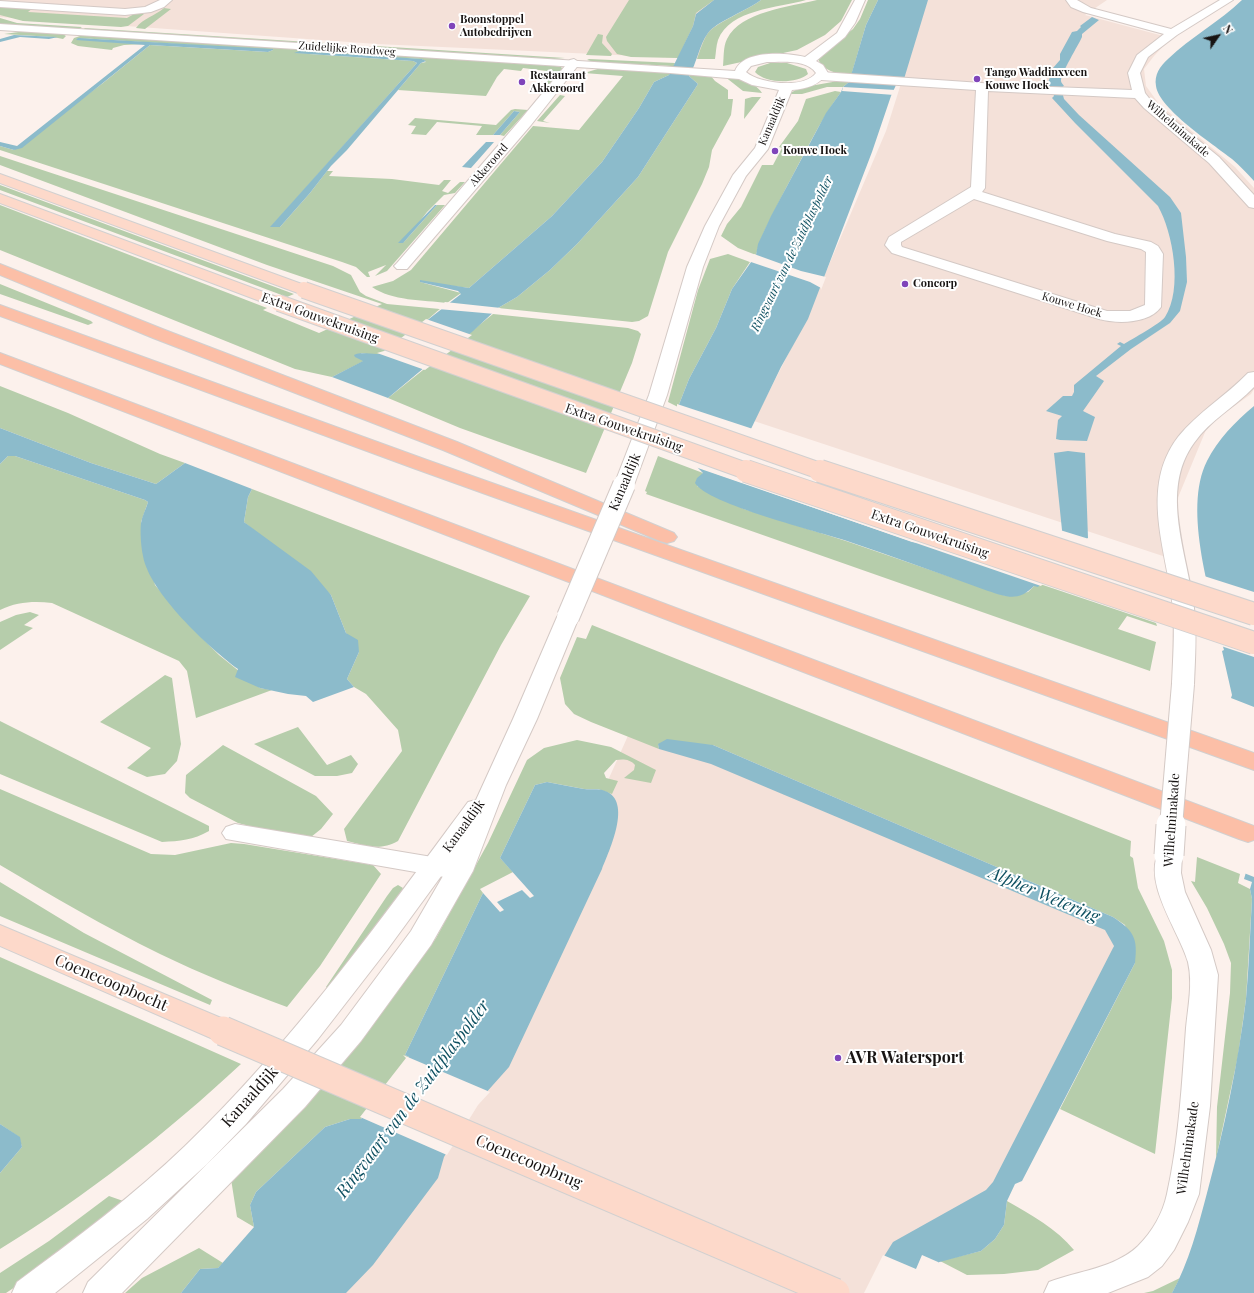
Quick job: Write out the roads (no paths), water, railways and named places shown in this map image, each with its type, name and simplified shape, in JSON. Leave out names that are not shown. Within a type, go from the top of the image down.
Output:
[{"type":"highway","points":[[0,269],[166,337],[450,446],[902,636]]},
{"type":"highway","points":[[0,310],[420,464],[1254,762]]},
{"type":"highway","points":[[0,358],[1248,833]]},
{"type":"main road","name":"Extra Gouwekruising","points":[[0,178],[304,290],[790,461],[1254,614]]},
{"type":"main road","name":"Extra Gouwekruising","points":[[0,198],[491,381],[777,482],[1254,643]]},
{"type":"main road","name":"Coenecoopbocht","points":[[0,935],[223,1031]]},
{"type":"main road","name":"Coenecoopbrug","points":[[223,1031],[835,1293]]},
{"type":"street","points":[[0,4],[125,12],[147,10],[167,0]]},
{"type":"street","points":[[807,62],[841,35],[849,23],[860,0]]},
{"type":"street","points":[[1071,0],[1075,5],[1094,12],[1173,33]]},
{"type":"street","name":"Wilhelminakade","points":[[1228,0],[1173,33],[1143,55],[1134,73],[1140,94],[1148,105],[1214,160],[1254,204]]},
{"type":"street","points":[[785,58],[800,52],[849,23]]},
{"type":"street","name":"Zuidelijke Rondweg","points":[[0,27],[670,69],[741,71]]},
{"type":"street","points":[[821,76],[822,73],[818,67],[807,62],[785,58],[748,62],[741,71],[753,82],[767,90],[806,84],[821,76],[850,80],[982,88],[1140,94]]},
{"type":"street","name":"Akkeroord","points":[[402,266],[526,122],[574,63]]},
{"type":"street","name":"Kanaaldijk","points":[[100,1293],[268,1126],[342,1043],[384,990],[421,938],[447,869],[494,785],[525,719],[624,485],[658,395],[695,267],[712,226],[740,175],[761,150],[787,86]]},
{"type":"street","points":[[972,194],[978,188],[982,88]]},
{"type":"street","name":"Kanaaldijk","points":[[740,175],[749,146]]},
{"type":"street","name":"Kouwe Hoek","points":[[972,194],[1112,238],[1146,245],[1153,249],[1155,254],[1153,307],[1148,312],[1138,315],[1121,317],[1105,316],[897,250],[893,245],[894,240],[972,194]]},
{"type":"street","name":"Wilhelminakade","points":[[1060,1293],[1126,1270],[1142,1262],[1160,1244],[1179,1208],[1183,1194],[1194,1118],[1204,976],[1200,954],[1171,888],[1168,871],[1183,684],[1182,597],[1168,522],[1171,476],[1179,451],[1194,431],[1254,378]]},
{"type":"street","name":"Kanaaldijk","points":[[235,833],[447,869]]},
{"type":"street","name":"Kanaaldijk","points":[[29,1293],[92,1245],[144,1202],[230,1120],[322,1013],[394,922],[447,869]]},
{"type":"water","points":[[714,0],[761,0],[718,24],[708,33],[702,43],[689,76],[698,84],[638,177],[577,244],[550,270],[517,297],[498,308],[472,332],[437,357],[388,398],[332,377],[363,361],[354,355],[361,353],[385,353],[461,294],[458,291],[420,282],[420,280],[469,288],[552,216],[602,162],[639,108],[654,82],[669,75],[693,26],[696,14]]},
{"type":"water","name":"Ringvaart van de Zuidplaspolder","points":[[878,0],[928,0],[904,79],[896,85],[891,96],[872,152],[808,319],[781,367],[750,431],[678,407],[689,379],[716,328],[732,289],[756,255],[758,244],[771,216],[826,113],[843,87],[849,82],[866,25]]},
{"type":"water","points":[[1242,0],[1254,0],[1254,181],[1232,159],[1188,126],[1176,115],[1159,95],[1156,86],[1158,71],[1165,62]]},
{"type":"water","points":[[1092,17],[1099,20],[1082,34],[1082,37],[1061,78],[1061,82],[1064,86],[1061,88],[1064,99],[1079,115],[1170,197],[1181,213],[1187,282],[1180,311],[1170,323],[1131,349],[1096,376],[1104,381],[1083,411],[1095,417],[1087,441],[1060,440],[1056,439],[1058,420],[1062,416],[1046,411],[1063,396],[1072,396],[1074,392],[1074,385],[1121,346],[1117,344],[1120,342],[1124,344],[1162,320],[1165,317],[1174,292],[1175,277],[1172,246],[1158,206],[1075,123],[1052,98],[1054,96],[1051,87],[1047,86],[1053,68],[1060,60],[1060,54],[1072,32],[1077,31],[1081,27],[1080,26]]},
{"type":"water","points":[[14,35],[58,37],[49,39],[20,37],[0,42],[0,39]]},
{"type":"water","points":[[78,38],[273,50],[268,52],[150,45],[22,148],[14,150],[0,146],[0,142],[17,146],[145,45],[76,40]]},
{"type":"water","points":[[300,51],[422,59],[426,61],[421,63],[280,227],[270,227],[417,63],[413,61],[294,53]]},
{"type":"water","points":[[514,111],[520,112],[500,135],[493,135]]},
{"type":"water","points":[[486,142],[494,142],[471,168],[462,167]]},
{"type":"water","points":[[435,205],[437,205],[403,243],[398,243]]},
{"type":"water","points":[[1254,406],[1254,707],[1231,698],[1232,695],[1222,651],[1224,650],[1202,555],[1198,529],[1197,504],[1200,481],[1211,453],[1228,431]]},
{"type":"water","points":[[0,428],[91,463],[156,484],[185,463],[252,489],[248,497],[244,522],[311,571],[331,595],[346,633],[358,640],[359,652],[347,679],[354,687],[313,702],[306,696],[260,688],[235,677],[238,669],[212,648],[182,618],[156,586],[148,570],[142,552],[141,531],[142,520],[148,502],[15,456],[8,456],[0,464]]},
{"type":"water","points":[[1068,451],[1085,453],[1088,538],[1062,558],[1038,587],[1034,586],[1023,594],[1012,597],[988,591],[847,541],[741,508],[720,500],[704,491],[695,483],[697,478],[703,473],[697,467],[912,542],[1038,561],[1061,537],[1062,530],[1054,453]]},
{"type":"water","name":"Alpher Wetering","points":[[667,739],[713,745],[1113,917],[1126,927],[1133,936],[1136,947],[1135,963],[1022,1181],[1015,1184],[1007,1201],[1004,1225],[995,1239],[981,1251],[917,1268],[913,1293],[883,1258],[893,1242],[986,1190],[993,1182],[1114,946],[1105,930],[711,764],[659,749],[658,744]]},
{"type":"water","name":"Ringvaart van de Zuidplaspolder","points":[[547,782],[584,789],[602,790],[613,796],[617,805],[617,827],[602,869],[509,1067],[476,1104],[444,1157],[438,1178],[373,1265],[346,1293],[181,1293],[200,1269],[218,1268],[254,1227],[250,1205],[256,1192],[325,1127],[350,1119],[361,1119],[409,1057],[405,1055],[483,893],[500,912],[504,910],[497,902],[522,890],[530,898],[534,896],[500,858],[535,785]]},
{"type":"water","points":[[1254,845],[1254,1293],[1172,1293],[1188,1257],[1200,1219],[1219,1145],[1235,1072],[1246,999],[1252,899],[1250,889],[1252,882],[1244,879]]},
{"type":"water","points":[[0,1124],[20,1137],[22,1147],[0,1173]]},
{"type":"place","name":"Boonstoppel Autobedrijven","points":[[452,26]]},
{"type":"place","name":"Tango Waddinxveen Kouwe Hoek","points":[[977,79]]},
{"type":"place","name":"Restaurant Akkeroord","points":[[522,82]]},
{"type":"place","name":"Kouwe Hoek","points":[[775,151]]},
{"type":"place","name":"Concorp","points":[[905,284]]},
{"type":"place","name":"AVR Watersport","points":[[838,1058]]}]
